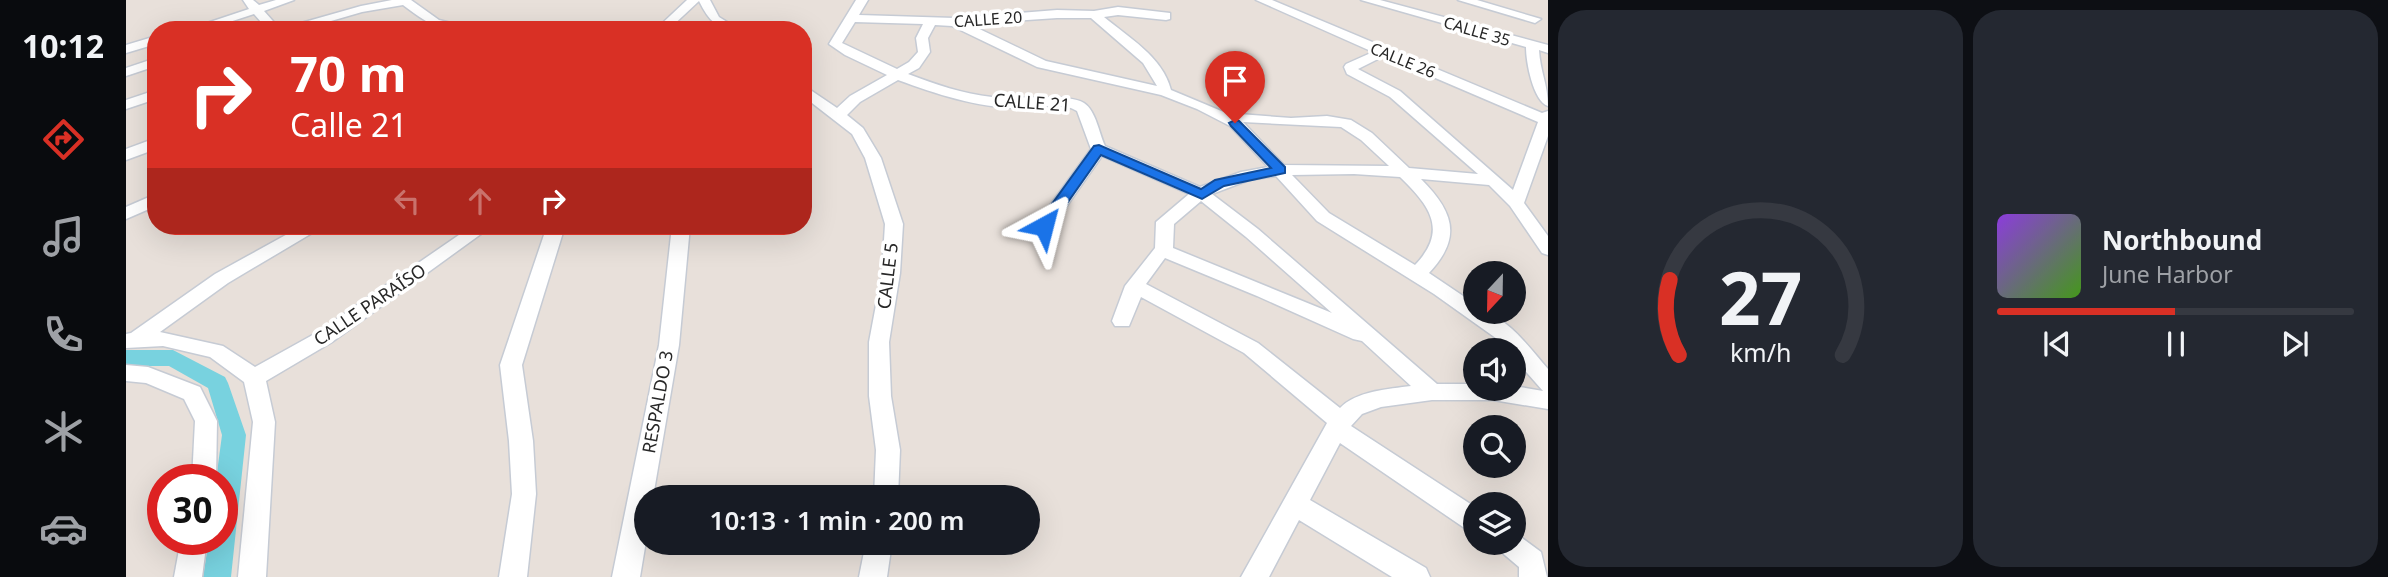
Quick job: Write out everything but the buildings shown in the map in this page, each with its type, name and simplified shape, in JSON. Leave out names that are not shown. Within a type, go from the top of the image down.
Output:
[{"type":"street","points":[[214,21],[251,5],[288,0]]},
{"type":"street","points":[[684,0],[693,0]]},
{"type":"street","points":[[671,21],[693,0]]},
{"type":"street","points":[[704,0],[718,21]]},
{"type":"street","name":"CALLE 21","points":[[862,0],[835,44],[901,74],[976,99],[1019,104],[1067,103],[1079,106],[1085,113],[1091,137],[1099,149]]},
{"type":"street","name":"CALLE 26","points":[[1262,0],[1546,122]]},
{"type":"street","points":[[1250,12],[1295,0]]},
{"type":"street","name":"CALLE 35","points":[[1367,0],[1540,47]]},
{"type":"street","points":[[1464,0],[1537,15],[1540,47],[1533,65],[1548,102]]},
{"type":"street","points":[[318,21],[405,1],[435,21]]},
{"type":"street","points":[[251,5],[266,21]]},
{"type":"street","name":"CALLE 20","points":[[851,18],[954,22],[1118,12],[1166,16]]},
{"type":"street","points":[[1094,15],[1156,66],[1164,80],[1165,92]]},
{"type":"street","points":[[839,116],[855,99],[882,81],[901,74],[914,65],[924,52],[922,38],[930,22]]},
{"type":"street","points":[[954,22],[1042,64],[1165,92],[1224,117],[1250,136],[1333,224],[1417,274],[1507,336],[1548,384]]},
{"type":"street","points":[[126,49],[147,43]]},
{"type":"street","points":[[1383,52],[1351,67],[1352,71],[1395,94],[1494,180],[1516,204],[1548,249]]},
{"type":"street","points":[[126,72],[147,65]]},
{"type":"street","name":"CALLE 5","points":[[812,96],[858,131],[873,159],[894,224],[891,273],[879,342],[880,396],[888,450],[887,485]]},
{"type":"street","points":[[126,105],[147,97]]},
{"type":"street","points":[[1224,117],[1289,122],[1341,122],[1364,135],[1429,195],[1438,208],[1442,227],[1441,241],[1429,264],[1417,274]]},
{"type":"street","points":[[1516,204],[1546,122]]},
{"type":"street","points":[[126,155],[147,147]]},
{"type":"street","points":[[1044,226],[1099,149],[1202,194],[1252,233],[1432,392]]},
{"type":"street","points":[[1164,251],[1166,222],[1202,194],[1220,183],[1280,170],[1325,169],[1494,180]]},
{"type":"street","points":[[126,214],[147,204]]},
{"type":"street","points":[[130,341],[230,271],[298,235]]},
{"type":"street","name":"CALLE PARAÍSO","points":[[254,378],[325,337],[470,235]]},
{"type":"street","points":[[513,577],[524,495],[521,441],[511,365],[553,235]]},
{"type":"street","name":"RESPALDO 3","points":[[626,577],[669,345],[680,235]]},
{"type":"street","points":[[1122,321],[1135,286],[1159,253],[1164,251],[1265,291],[1376,341]]},
{"type":"street","points":[[1135,286],[1251,348],[1339,425],[1463,513]]},
{"type":"street","points":[[130,341],[163,339],[216,351],[254,378],[264,422],[251,577]]},
{"type":"street","points":[[126,373],[148,375],[192,393],[206,421],[205,464]]},
{"type":"street","points":[[1255,577],[1339,425],[1354,408],[1380,399],[1432,392],[1493,392],[1548,400]]},
{"type":"street","points":[[1294,503],[1416,577]]},
{"type":"street","points":[[188,577],[191,555]]},
{"type":"street","points":[[873,577],[877,555]]},
{"type":"street","points":[[1524,555],[1532,561],[1533,577]]},
{"type":"waterway","points":[[126,358],[173,358],[217,383],[234,435],[231,464]]},
{"type":"waterway","points":[[217,577],[220,555]]},
{"type":"route","points":[[1044,226],[1099,149],[1202,194],[1220,183],[1280,170],[1235,123]]}]
